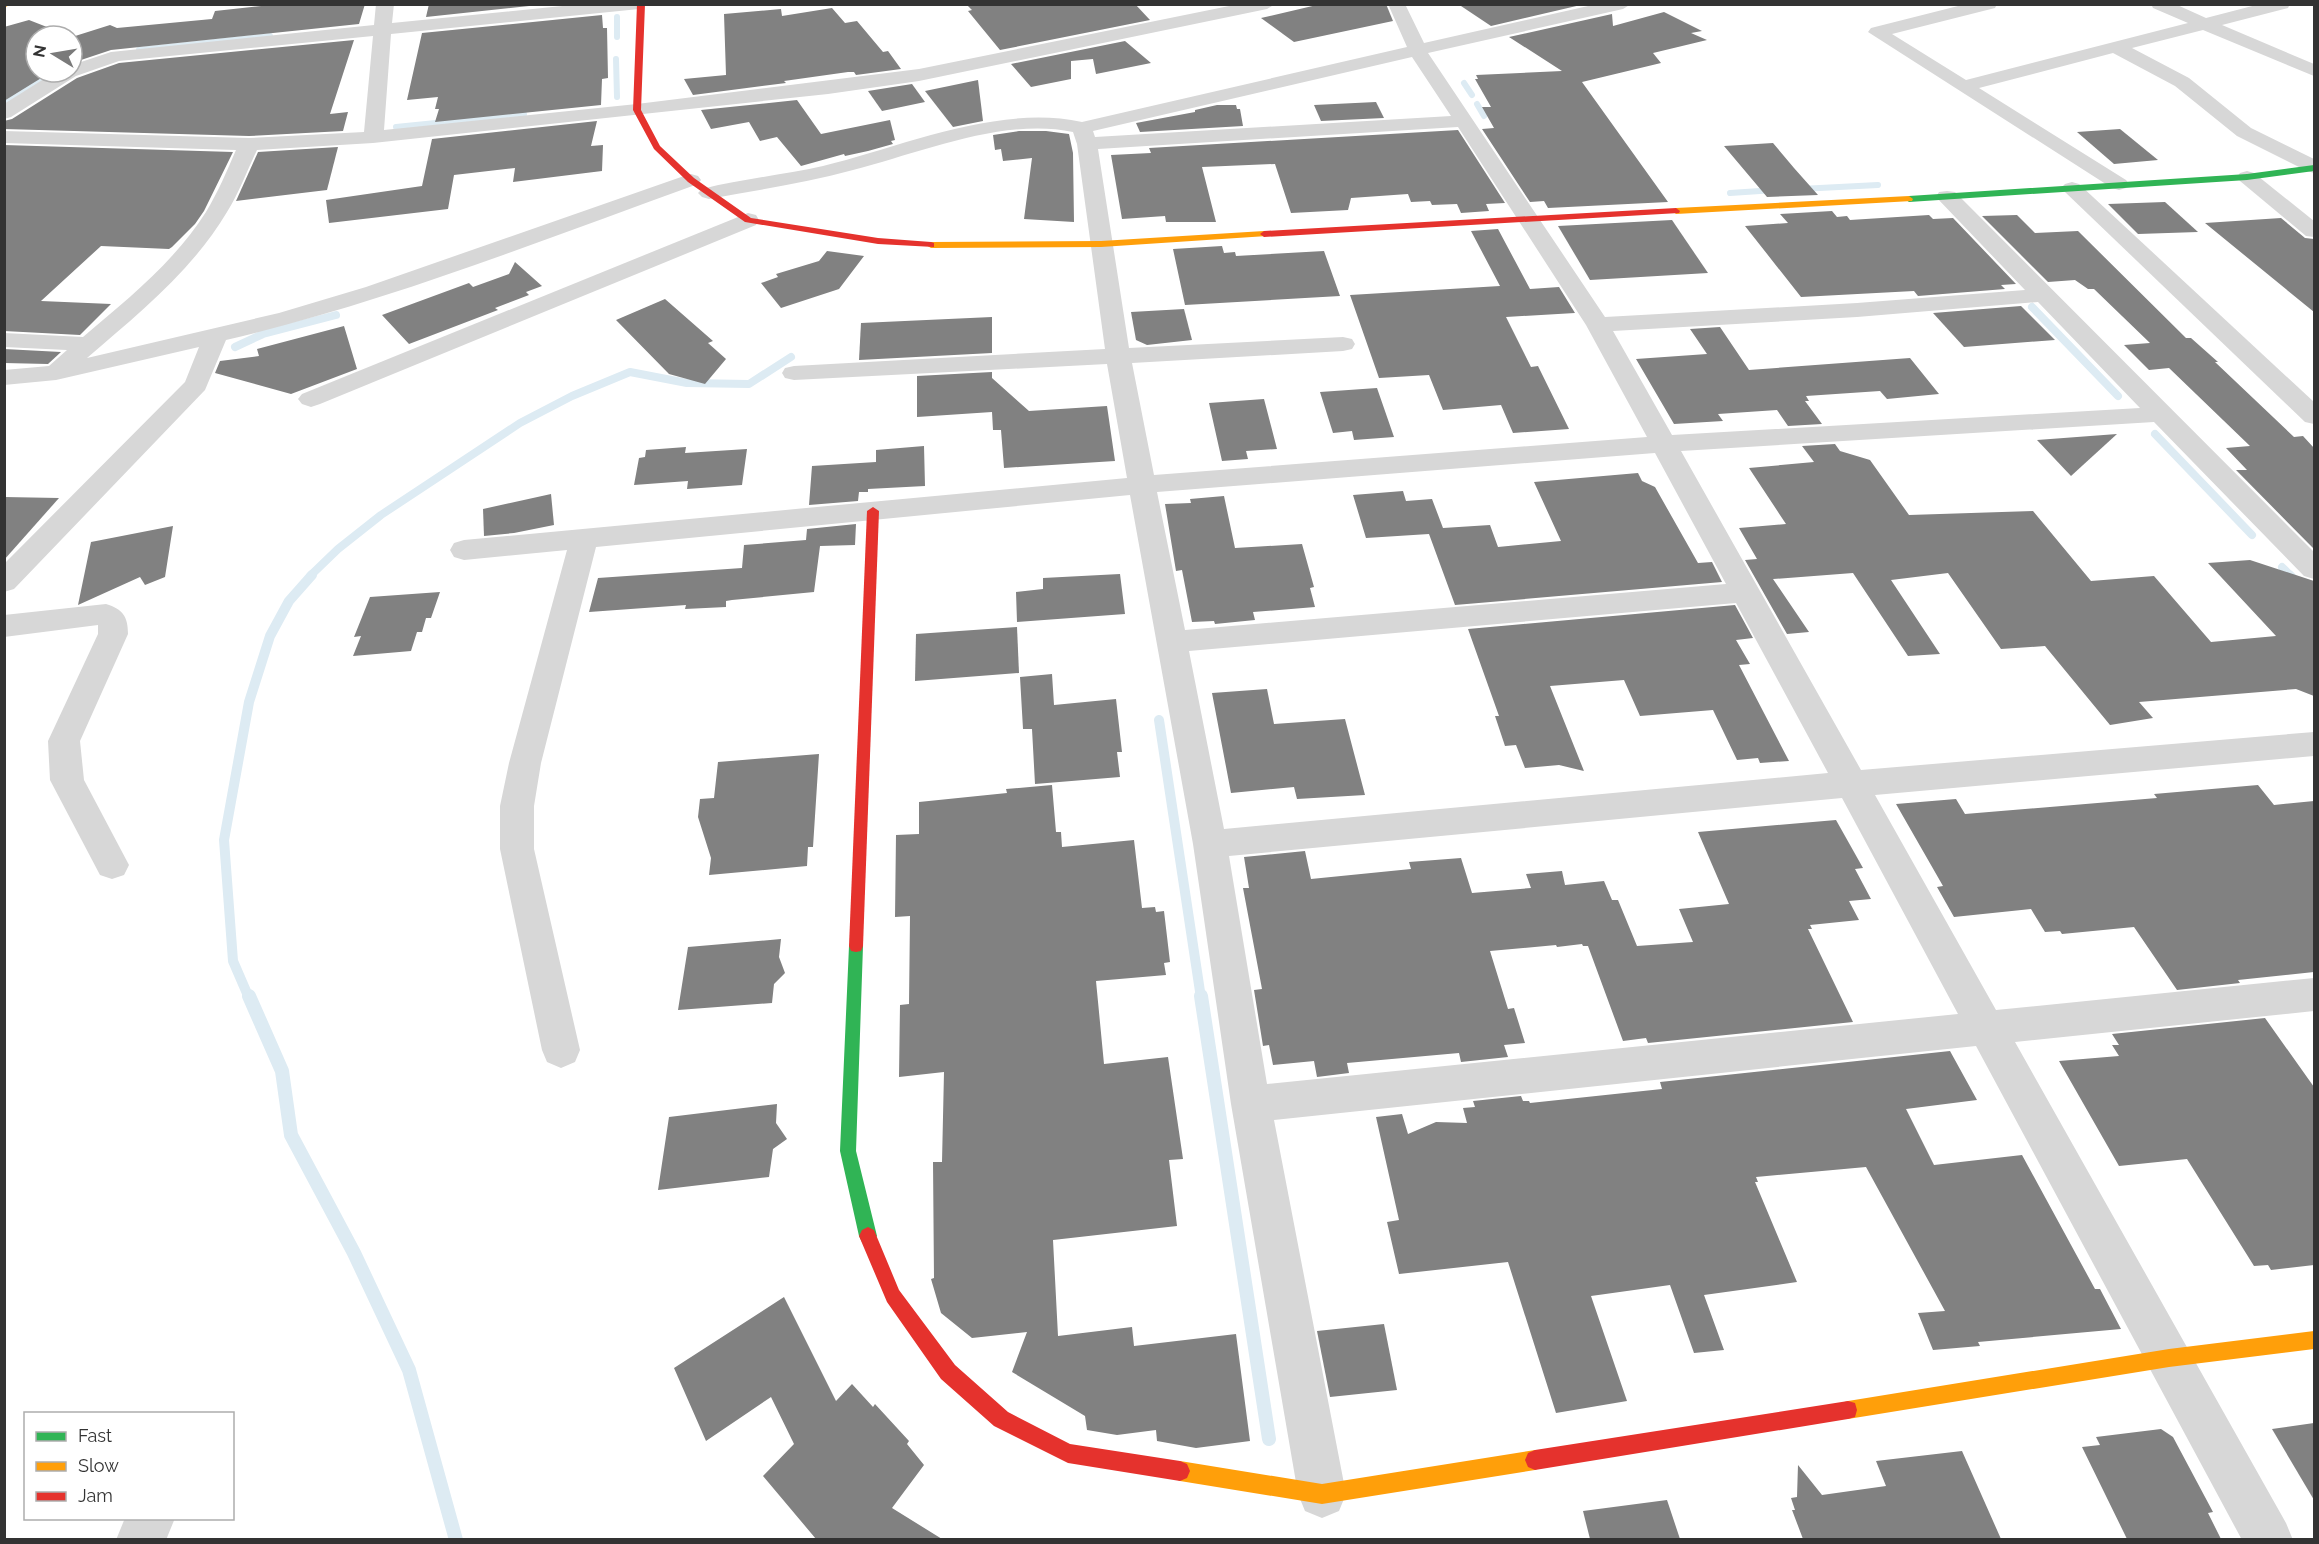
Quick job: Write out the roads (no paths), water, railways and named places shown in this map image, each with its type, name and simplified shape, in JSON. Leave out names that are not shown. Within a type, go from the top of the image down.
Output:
[{"type":"street","points":[[373,137],[385,4]]},
{"type":"street","points":[[84,67],[117,56],[382,30],[474,13],[640,4],[637,110],[657,147],[669,161],[748,220],[823,234],[940,246],[1101,244],[1527,218],[1947,197],[2247,177],[2314,167]]},
{"type":"street","points":[[4,137],[249,144],[373,137],[637,110],[919,75],[1267,4]]},
{"type":"street","points":[[1396,4],[1409,28],[1417,50],[1598,325],[2269,1539]]},
{"type":"street","points":[[1084,136],[1417,50],[1623,4]]},
{"type":"street","points":[[1989,4],[1877,32],[2119,184]]},
{"type":"street","points":[[2159,4],[2314,71]]},
{"type":"street","points":[[1963,86],[2282,4]]},
{"type":"street","points":[[2115,47],[2182,82],[2228,121],[2253,137],[2314,167]]},
{"type":"street","points":[[4,113],[47,84]]},
{"type":"street","points":[[7,380],[56,373],[286,320],[700,186],[822,172],[1019,123],[1044,121],[1064,123],[1084,136],[1464,121]]},
{"type":"street","points":[[1084,136],[1118,356],[1210,844],[1251,1104],[1322,1494]]},
{"type":"street","points":[[56,373],[144,296],[198,239],[216,213],[249,144]]},
{"type":"street","points":[[2247,177],[2314,231]]},
{"type":"street","points":[[2072,188],[2314,416]]},
{"type":"street","points":[[1947,197],[2314,569]]},
{"type":"street","points":[[311,399],[748,220]]},
{"type":"street","points":[[1598,325],[1857,310],[2044,295]]},
{"type":"street","points":[[4,582],[196,385],[214,338]]},
{"type":"street","points":[[4,340],[88,344]]},
{"type":"street","points":[[794,373],[1343,344]]},
{"type":"street","points":[[464,550],[1142,485],[1663,444],[2163,414]]},
{"type":"street","points":[[873,511],[848,1151],[864,1228],[893,1296],[948,1372],[1001,1419],[1068,1454],[1322,1494],[2169,1358],[2314,1340]]},
{"type":"street","points":[[561,1050],[517,849],[517,806],[525,762],[584,539]]},
{"type":"street","points":[[1172,642],[1745,592]]},
{"type":"street","points":[[4,626],[85,615],[105,614],[113,620],[113,634],[64,741],[67,780],[112,865]]},
{"type":"street","points":[[1210,844],[1851,784],[2314,744]]},
{"type":"street","points":[[1251,1104],[2314,994]]},
{"type":"street","points":[[140,1539],[150,1520]]},
{"type":"waterway","points":[[617,17],[617,37]]},
{"type":"waterway","points":[[139,50],[270,36]]},
{"type":"waterway","points":[[616,59],[617,97]]},
{"type":"waterway","points":[[1464,83],[1472,95]]},
{"type":"waterway","points":[[4,104],[35,84]]},
{"type":"waterway","points":[[1477,104],[1484,116]]},
{"type":"waterway","points":[[396,127],[524,114]]},
{"type":"waterway","points":[[1800,189],[1878,185]]},
{"type":"waterway","points":[[1730,193],[1775,190]]},
{"type":"waterway","points":[[2032,307],[2118,396]]},
{"type":"waterway","points":[[235,347],[263,334],[336,315]]},
{"type":"waterway","points":[[310,576],[338,549],[381,515],[520,423],[572,396],[630,372],[687,383],[749,384],[791,357]]},
{"type":"waterway","points":[[2155,434],[2252,535]]},
{"type":"waterway","points":[[2282,567],[2291,576]]},
{"type":"waterway","points":[[249,998],[233,961],[224,840],[249,702],[270,636],[289,601],[312,575]]},
{"type":"waterway","points":[[2289,575],[2314,601]]},
{"type":"waterway","points":[[1159,720],[1201,998]]},
{"type":"waterway","points":[[249,996],[282,1071],[291,1135],[354,1253],[409,1370],[456,1540]]},
{"type":"waterway","points":[[1201,996],[1269,1439]]}]
